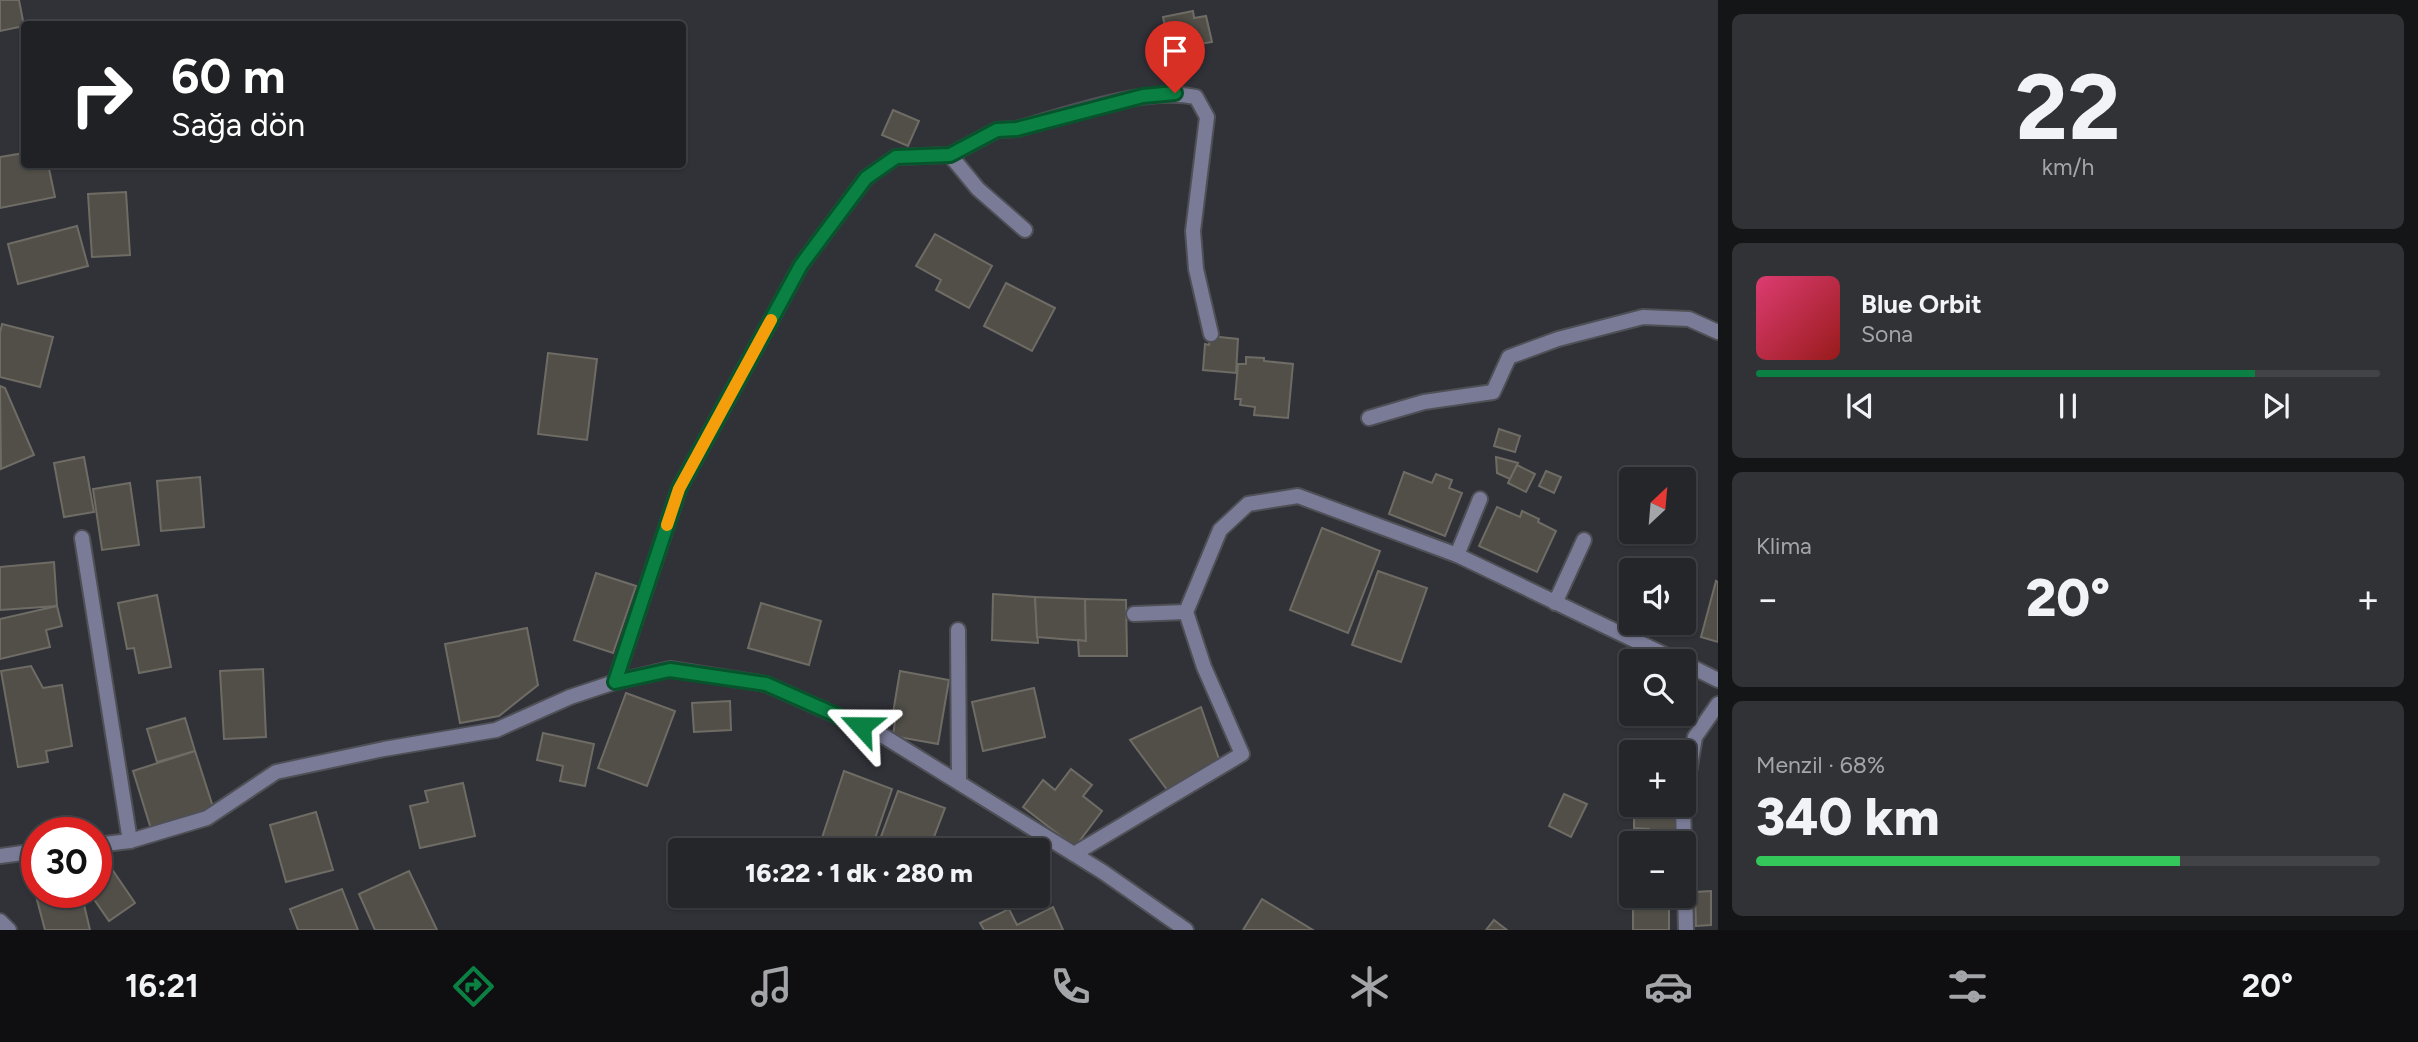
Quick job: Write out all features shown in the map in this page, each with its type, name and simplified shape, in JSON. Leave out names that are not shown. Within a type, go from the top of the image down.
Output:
[{"type":"street","points":[[615,682],[679,489],[801,265],[866,178],[896,157],[950,155],[997,130],[1017,129],[1143,96],[1175,93],[1196,97],[1207,117],[1193,230],[1196,269],[1211,334]]},
{"type":"street","points":[[950,155],[978,189],[1025,230]]},
{"type":"street","points":[[1369,418],[1424,402],[1493,392],[1509,357],[1558,339],[1643,317],[1689,319],[1718,332]]},
{"type":"street","points":[[1074,854],[1242,754],[1204,667],[1186,612],[1220,530],[1248,504],[1298,496],[1457,555],[1654,649]]},
{"type":"street","points":[[1457,555],[1480,499]]},
{"type":"street","points":[[82,538],[130,841]]},
{"type":"street","points":[[1555,603],[1584,540]]},
{"type":"street","points":[[1134,614],[1186,612]]},
{"type":"street","points":[[958,630],[958,782]]},
{"type":"street","points":[[1696,669],[1718,680]]},
{"type":"street","points":[[112,843],[130,841],[207,818],[276,772],[384,749],[496,730],[570,697],[615,682],[670,670],[766,684],[885,737],[1103,872],[1186,930]]},
{"type":"street","points":[[1694,740],[1718,704]]},
{"type":"street","points":[[1683,817],[1686,930]]},
{"type":"street","points":[[0,856],[21,853]]},
{"type":"street","points":[[0,921],[9,930]]},
{"type":"building","points":[[0,0],[19,0],[23,21],[21,27],[0,31]]},
{"type":"building","points":[[1193,11],[1194,18],[1206,16],[1212,42],[1199,44],[1201,56],[1172,61],[1163,17]]},
{"type":"building","points":[[893,110],[919,121],[908,146],[882,135]]},
{"type":"building","points":[[21,154],[21,168],[49,168],[55,197],[0,208],[0,157]]},
{"type":"building","points":[[126,192],[130,255],[92,257],[88,194]]},
{"type":"building","points":[[77,226],[88,266],[18,284],[8,244]]},
{"type":"building","points":[[935,234],[992,266],[969,308],[936,290],[941,280],[916,266]]},
{"type":"building","points":[[1006,283],[1055,308],[1032,351],[984,326]]},
{"type":"building","points":[[2,324],[53,337],[40,387],[0,377]]},
{"type":"building","points":[[1210,336],[1238,339],[1236,373],[1203,370],[1205,344],[1209,345]]},
{"type":"building","points":[[548,353],[597,359],[587,440],[538,434]]},
{"type":"building","points":[[1246,357],[1293,364],[1288,418],[1254,415],[1255,407],[1240,405],[1241,399],[1235,399],[1238,364],[1246,364]]},
{"type":"building","points":[[0,386],[5,388],[34,455],[1,469]]},
{"type":"building","points":[[1499,429],[1520,436],[1515,452],[1494,446]]},
{"type":"building","points":[[84,457],[94,512],[64,517],[54,463]]},
{"type":"building","points":[[1496,457],[1518,463],[1510,479],[1497,473]]},
{"type":"building","points":[[1517,465],[1535,474],[1526,492],[1508,483]]},
{"type":"building","points":[[1546,471],[1561,477],[1554,493],[1539,486]]},
{"type":"building","points":[[1404,472],[1432,483],[1436,474],[1452,480],[1449,488],[1462,493],[1445,536],[1389,514]]},
{"type":"building","points":[[200,477],[204,527],[161,531],[157,481]]},
{"type":"building","points":[[130,483],[139,545],[102,550],[93,489]]},
{"type":"building","points":[[1497,507],[1520,517],[1522,511],[1556,531],[1537,572],[1479,546]]},
{"type":"building","points":[[1322,528],[1380,551],[1348,633],[1290,610]]},
{"type":"building","points":[[54,562],[57,606],[0,610],[0,567]]},
{"type":"building","points":[[1378,571],[1427,588],[1401,662],[1352,645]]},
{"type":"building","points":[[596,573],[636,586],[613,653],[574,640]]},
{"type":"building","points":[[1716,581],[1718,582],[1718,642],[1701,637]]},
{"type":"building","points":[[993,594],[1035,597],[1038,643],[992,640]]},
{"type":"building","points":[[157,595],[171,667],[139,673],[134,648],[127,649],[118,603]]},
{"type":"building","points":[[1035,597],[1085,599],[1086,641],[1037,637]]},
{"type":"building","points":[[1085,599],[1126,600],[1127,656],[1079,656],[1078,640],[1086,641]]},
{"type":"building","points":[[761,603],[821,621],[809,665],[748,648]]},
{"type":"building","points":[[57,606],[62,626],[46,630],[50,647],[0,659],[0,619]]},
{"type":"building","points":[[527,628],[538,685],[499,716],[460,723],[445,644]]},
{"type":"building","points":[[31,666],[43,688],[62,685],[72,746],[46,751],[48,762],[18,767],[1,671]]},
{"type":"building","points":[[263,669],[266,737],[224,739],[220,671]]},
{"type":"building","points":[[900,671],[949,680],[938,744],[893,736],[896,714],[893,713]]},
{"type":"building","points":[[1034,688],[1045,737],[983,751],[972,702]]},
{"type":"building","points":[[626,693],[675,711],[647,786],[598,768]]},
{"type":"building","points":[[730,701],[731,730],[694,732],[692,703]]},
{"type":"building","points":[[1201,707],[1219,759],[1168,791],[1130,740]]},
{"type":"building","points":[[185,718],[195,751],[157,762],[147,729]]},
{"type":"building","points":[[543,733],[594,744],[585,786],[560,781],[563,766],[537,760]]},
{"type":"building","points":[[195,751],[214,810],[151,829],[133,771]]},
{"type":"building","points":[[1071,769],[1092,785],[1083,796],[1102,811],[1075,847],[1023,807],[1043,780],[1055,790]]},
{"type":"building","points":[[844,771],[892,789],[875,838],[822,838]]},
{"type":"building","points":[[463,783],[475,836],[420,848],[410,806],[428,802],[425,791]]},
{"type":"building","points":[[898,791],[945,808],[934,838],[880,838]]},
{"type":"building","points":[[1564,794],[1587,804],[1571,837],[1549,826]]},
{"type":"building","points":[[316,812],[333,870],[286,882],[270,825]]},
{"type":"building","points":[[1634,817],[1679,817],[1679,831],[1634,828]]},
{"type":"building","points":[[112,869],[135,903],[109,921],[100,908],[112,908]]},
{"type":"building","points":[[409,871],[437,930],[375,930],[359,894]]},
{"type":"building","points":[[342,889],[358,930],[298,930],[290,909]]},
{"type":"building","points":[[1711,891],[1711,925],[1696,926],[1696,892]]},
{"type":"building","points":[[1262,899],[1313,930],[1243,930]]},
{"type":"building","points":[[1053,907],[1063,930],[984,930],[980,923],[1009,909],[1017,925]]},
{"type":"building","points":[[39,908],[85,908],[90,930],[45,930]]},
{"type":"building","points":[[1633,908],[1669,908],[1669,930],[1633,930]]},
{"type":"building","points":[[1494,920],[1507,930],[1486,930]]},
{"type":"slow traffic","points":[[667,525],[679,489],[771,320]]},
{"type":"route","points":[[861,726],[766,684],[670,670],[615,682],[679,489],[801,265],[866,178],[896,157],[950,155],[997,130],[1017,129],[1143,96],[1175,93]]}]
